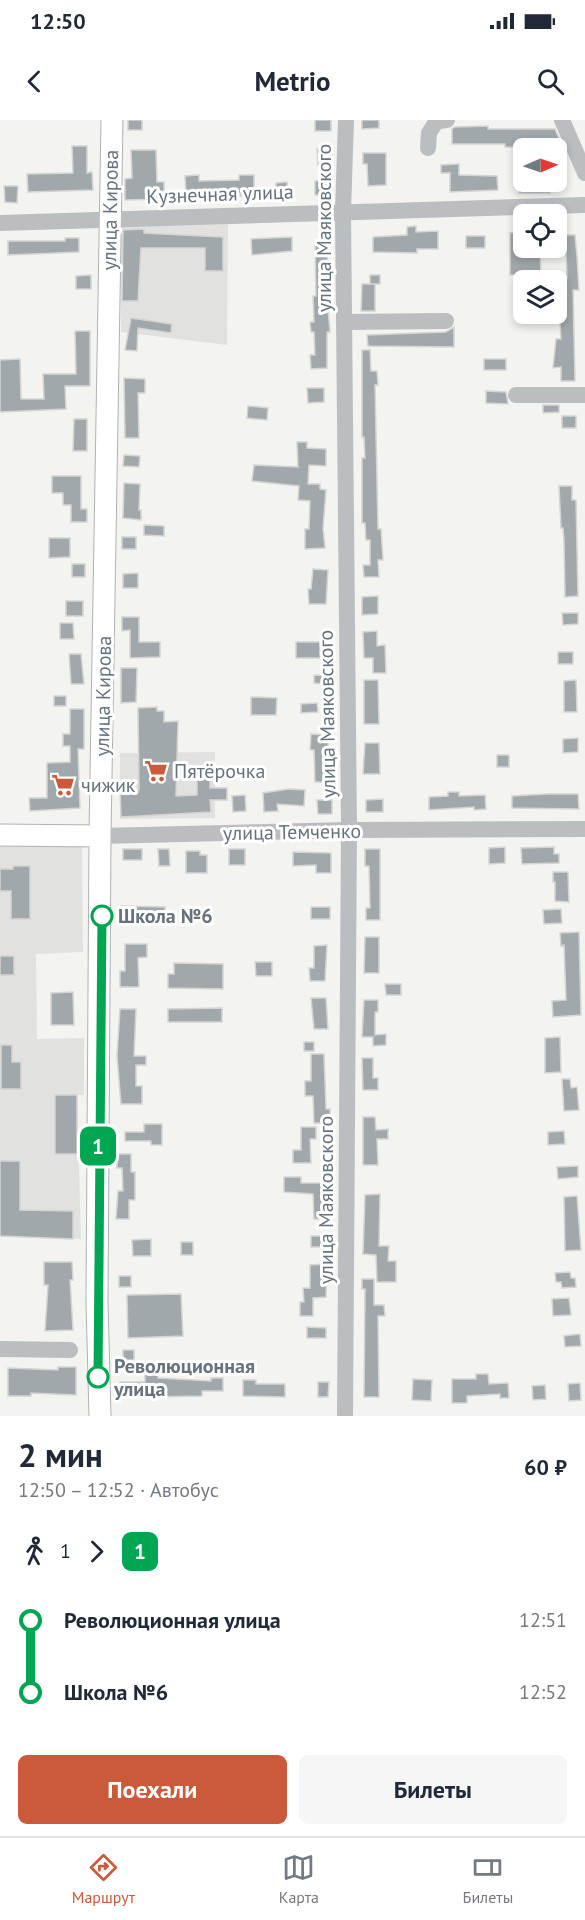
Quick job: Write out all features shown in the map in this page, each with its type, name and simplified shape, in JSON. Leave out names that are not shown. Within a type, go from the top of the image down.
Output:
[{"type":"main road","name":"улица Кирова","points":[[100,1416],[97,1302],[100,836],[112,120]]},
{"type":"main road","name":"улица Темченко","points":[[0,835],[100,836]]},
{"type":"street","name":"улица Маяковского","points":[[345,1416],[349,830],[344,322],[346,120]]},
{"type":"street","points":[[429,148],[429,133],[435,122],[447,120]]},
{"type":"street","points":[[562,120],[585,173]]},
{"type":"street","name":"Кузнечная улица","points":[[0,223],[585,205]]},
{"type":"street","points":[[344,322],[446,321]]},
{"type":"street","points":[[516,394],[585,394]]},
{"type":"street","name":"улица Темченко","points":[[100,836],[349,830],[585,829]]},
{"type":"street","points":[[0,1349],[70,1350]]},
{"type":"street","points":[[95,1416],[106,1416]]},
{"type":"shaded area","points":[[228,224],[227,345],[121,332],[121,227]]},
{"type":"shaded area","points":[[215,752],[215,818],[120,819],[120,753]]},
{"type":"shaded area","points":[[0,846],[82,846],[83,952],[36,954],[37,1039],[84,1038],[84,1095],[77,1095],[81,1239],[0,1236]]},
{"type":"building","points":[[128,120],[142,120],[142,130],[128,130]]},
{"type":"building","points":[[315,120],[331,120],[331,131],[315,131]]},
{"type":"building","points":[[362,120],[379,120],[379,128],[362,129]]},
{"type":"building","points":[[455,127],[555,129],[559,138],[513,138],[513,147],[505,147],[505,144],[452,144],[452,129]]},
{"type":"building","points":[[72,146],[87,146],[87,173],[92,172],[93,190],[28,192],[27,174],[73,173]]},
{"type":"building","points":[[317,149],[332,149],[332,165],[318,165]]},
{"type":"building","points":[[131,150],[156,150],[157,182],[164,182],[164,199],[125,200],[125,179],[132,178]]},
{"type":"building","points":[[363,153],[386,153],[386,185],[368,186],[367,164],[363,164]]},
{"type":"building","points":[[459,164],[459,175],[497,176],[498,190],[450,192],[450,173],[441,173],[441,165]]},
{"type":"building","points":[[199,175],[199,181],[239,180],[239,175],[254,175],[254,196],[240,196],[240,193],[186,196],[185,176]]},
{"type":"building","points":[[315,181],[330,181],[330,195],[315,195]]},
{"type":"building","points":[[287,182],[288,195],[276,195],[276,183]]},
{"type":"building","points":[[4,186],[18,186],[17,203],[5,202]]},
{"type":"building","points":[[519,192],[550,192],[550,193]]},
{"type":"building","points":[[416,226],[416,232],[438,231],[438,249],[417,249],[417,253],[373,252],[373,237],[407,235],[407,227]]},
{"type":"building","points":[[144,229],[144,233],[223,237],[223,271],[205,271],[205,248],[141,248],[138,301],[122,301],[123,230]]},
{"type":"building","points":[[510,233],[513,233],[513,258],[540,258],[541,270],[513,270],[513,275],[510,275]]},
{"type":"building","points":[[567,235],[575,235],[579,290],[573,290],[575,381],[561,381],[561,367],[553,368],[556,339],[561,339],[560,324],[567,324]]},
{"type":"building","points":[[466,236],[485,236],[485,248],[466,248]]},
{"type":"building","points":[[292,237],[292,251],[252,255],[251,239]]},
{"type":"building","points":[[65,238],[79,238],[79,252],[8,255],[8,241],[65,241]]},
{"type":"building","points":[[328,240],[329,286],[326,286],[330,332],[327,332],[327,368],[311,369],[310,355],[315,355],[314,332],[311,332],[310,322],[314,322],[313,296],[316,296],[315,241]]},
{"type":"building","points":[[91,275],[91,289],[76,289],[76,276]]},
{"type":"building","points":[[370,275],[380,275],[380,284],[370,284]]},
{"type":"building","points":[[362,284],[375,284],[375,311],[361,311]]},
{"type":"building","points":[[131,318],[172,324],[171,333],[138,328],[137,351],[125,350]]},
{"type":"building","points":[[454,327],[454,347],[368,346],[367,335],[446,332]]},
{"type":"building","points":[[75,331],[90,331],[90,386],[65,386],[66,409],[0,412],[0,360],[20,359],[21,399],[44,399],[43,374],[76,374]]},
{"type":"building","points":[[362,350],[370,350],[371,371],[377,371],[378,385],[375,385],[378,529],[381,529],[383,560],[378,560],[379,577],[364,577],[363,565],[370,565],[370,540],[366,540],[365,523],[362,523],[362,458],[365,458],[364,437],[362,437]]},
{"type":"building","points":[[484,359],[506,359],[506,370],[484,370]]},
{"type":"building","points":[[124,378],[145,379],[145,393],[138,393],[139,438],[125,438]]},
{"type":"building","points":[[307,388],[324,388],[324,402],[308,403]]},
{"type":"building","points":[[486,391],[506,392],[508,404],[486,403]]},
{"type":"building","points":[[543,405],[559,405],[559,412],[543,413]]},
{"type":"building","points":[[248,406],[268,408],[267,420],[247,418]]},
{"type":"building","points":[[562,416],[576,416],[576,428],[562,428]]},
{"type":"building","points":[[74,419],[87,419],[87,451],[73,451]]},
{"type":"building","points":[[297,442],[307,442],[307,448],[326,449],[326,466],[309,465],[308,484],[320,484],[320,489],[326,490],[323,528],[325,548],[305,549],[305,529],[309,529],[310,501],[298,500],[299,486],[252,481],[254,465],[298,467]]},
{"type":"building","points":[[124,455],[140,456],[139,467],[123,466]]},
{"type":"building","points":[[52,476],[81,476],[81,509],[87,509],[87,522],[71,522],[71,505],[63,505],[63,493],[52,493]]},
{"type":"building","points":[[124,483],[140,484],[141,520],[123,518]]},
{"type":"building","points":[[559,486],[572,486],[572,500],[576,500],[578,596],[565,597],[564,541],[563,528],[561,528]]},
{"type":"building","points":[[144,525],[164,526],[164,536],[144,535]]},
{"type":"building","points":[[122,537],[136,537],[136,549],[122,549]]},
{"type":"building","points":[[49,538],[70,538],[70,557],[49,558]]},
{"type":"building","points":[[72,564],[85,564],[85,577],[72,577]]},
{"type":"building","points":[[313,569],[328,570],[326,604],[309,604],[308,589],[311,589]]},
{"type":"building","points":[[138,573],[138,588],[123,588],[123,574]]},
{"type":"building","points":[[378,596],[378,614],[362,615],[362,597]]},
{"type":"building","points":[[66,601],[83,601],[83,616],[66,616]]},
{"type":"building","points":[[562,613],[578,613],[578,624],[563,625]]},
{"type":"building","points":[[122,617],[139,617],[139,642],[160,642],[160,657],[130,658],[130,630],[122,631]]},
{"type":"building","points":[[60,623],[73,623],[74,639],[60,639]]},
{"type":"building","points":[[377,631],[377,646],[385,645],[386,673],[373,673],[373,658],[364,658],[363,632]]},
{"type":"building","points":[[296,642],[320,642],[320,658],[296,658]]},
{"type":"building","points":[[558,652],[573,652],[573,664],[558,664]]},
{"type":"building","points":[[69,654],[81,654],[84,684],[71,684]]},
{"type":"building","points":[[121,668],[137,668],[136,702],[121,703]]},
{"type":"building","points":[[314,675],[331,676],[331,684],[314,683]]},
{"type":"building","points":[[364,680],[378,680],[379,724],[364,724]]},
{"type":"building","points":[[576,680],[577,712],[564,712],[564,681]]},
{"type":"building","points":[[54,696],[66,696],[66,706],[54,706]]},
{"type":"building","points":[[251,697],[277,698],[276,715],[251,715]]},
{"type":"building","points":[[317,703],[318,712],[301,713],[301,704]]},
{"type":"building","points":[[157,707],[157,711],[164,711],[164,722],[178,721],[176,796],[197,795],[197,778],[210,778],[210,788],[227,788],[227,800],[210,800],[211,812],[121,817],[120,790],[139,790],[138,708]]},
{"type":"building","points":[[70,709],[84,709],[84,749],[78,749],[80,808],[30,811],[29,798],[47,798],[47,763],[70,762],[70,746],[63,746],[63,734],[70,734]]},
{"type":"building","points":[[311,734],[328,735],[329,782],[315,782],[314,750],[310,750]]},
{"type":"building","points":[[578,738],[578,752],[563,753],[563,739]]},
{"type":"building","points":[[365,743],[379,743],[380,774],[363,774]]},
{"type":"building","points":[[497,755],[509,755],[509,767],[497,767]]},
{"type":"building","points":[[289,789],[305,790],[304,806],[277,804],[278,811],[264,812],[263,793]]},
{"type":"building","points":[[448,792],[459,792],[459,796],[485,795],[486,809],[474,810],[474,807],[429,810],[429,797],[448,796]]},
{"type":"building","points":[[578,794],[579,809],[512,808],[512,796]]},
{"type":"building","points":[[245,795],[246,811],[233,812],[232,796]]},
{"type":"building","points":[[383,799],[383,812],[366,812],[366,800]]},
{"type":"building","points":[[317,800],[332,800],[332,814],[318,814]]},
{"type":"building","points":[[505,847],[505,863],[489,864],[489,848]]},
{"type":"building","points":[[554,847],[554,854],[559,854],[559,863],[522,864],[521,848]]},
{"type":"building","points":[[123,849],[142,849],[142,860],[123,860]]},
{"type":"building","points":[[158,849],[169,849],[170,866],[159,866]]},
{"type":"building","points":[[229,849],[245,849],[245,865],[229,865]]},
{"type":"building","points":[[365,849],[380,849],[380,920],[366,920],[366,908],[370,908],[369,866],[365,866]]},
{"type":"building","points":[[186,851],[200,851],[200,855],[207,855],[207,873],[186,873]]},
{"type":"building","points":[[293,852],[331,853],[331,873],[316,873],[316,865],[293,866]]},
{"type":"building","points":[[13,866],[30,866],[30,919],[11,919],[11,891],[0,891],[0,869],[13,869]]},
{"type":"building","points":[[553,872],[568,872],[569,902],[555,901]]},
{"type":"building","points":[[121,906],[165,907],[165,923],[146,924],[145,919],[121,919]]},
{"type":"building","points":[[311,907],[330,907],[330,919],[311,919]]},
{"type":"building","points":[[561,909],[562,923],[544,924],[543,910]]},
{"type":"building","points":[[579,932],[581,1015],[553,1017],[552,1001],[566,1000],[564,945],[561,946],[560,933]]},
{"type":"building","points":[[365,937],[379,937],[379,973],[364,973]]},
{"type":"building","points":[[125,944],[147,944],[147,957],[138,958],[139,987],[120,987],[120,971],[125,971]]},
{"type":"building","points":[[327,945],[325,981],[310,981],[309,968],[314,968],[314,946]]},
{"type":"building","points":[[0,956],[14,956],[14,975],[0,975]]},
{"type":"building","points":[[255,962],[272,962],[272,976],[256,976]]},
{"type":"building","points":[[174,963],[223,964],[223,989],[168,988],[168,974],[174,974]]},
{"type":"building","points":[[385,984],[401,984],[401,995],[386,995]]},
{"type":"building","points":[[73,992],[74,1025],[51,1025],[51,993]]},
{"type":"building","points":[[311,998],[326,998],[328,1029],[314,1029]]},
{"type":"building","points":[[364,1000],[378,1000],[378,1012],[375,1012],[375,1035],[386,1034],[386,1045],[373,1046],[373,1037],[362,1037]]},
{"type":"building","points":[[222,1008],[222,1022],[168,1022],[168,1009]]},
{"type":"building","points":[[120,1009],[136,1009],[134,1056],[146,1056],[146,1065],[136,1065],[136,1086],[142,1086],[142,1104],[121,1104],[117,1056]]},
{"type":"building","points":[[560,1037],[561,1072],[545,1073],[545,1038]]},
{"type":"building","points":[[304,1042],[314,1042],[314,1051],[304,1051]]},
{"type":"building","points":[[1,1045],[12,1045],[12,1062],[21,1062],[21,1089],[1,1089]]},
{"type":"building","points":[[311,1054],[324,1054],[326,1109],[330,1109],[330,1123],[314,1123],[313,1096],[305,1096],[305,1081],[311,1081]]},
{"type":"building","points":[[362,1058],[373,1058],[373,1078],[378,1078],[378,1090],[363,1090]]},
{"type":"building","points":[[562,1079],[570,1079],[571,1088],[577,1087],[579,1110],[564,1111]]},
{"type":"building","points":[[55,1095],[77,1095],[77,1154],[55,1154]]},
{"type":"building","points":[[363,1117],[375,1117],[376,1130],[388,1129],[388,1139],[377,1139],[378,1165],[363,1165]]},
{"type":"building","points":[[144,1124],[162,1124],[162,1145],[151,1145],[151,1141],[125,1141],[125,1132],[144,1132]]},
{"type":"building","points":[[301,1127],[316,1127],[316,1139],[310,1139],[311,1163],[293,1163],[293,1150],[301,1150]]},
{"type":"building","points":[[564,1131],[565,1144],[548,1145],[548,1132]]},
{"type":"building","points":[[117,1154],[131,1154],[131,1172],[135,1172],[135,1200],[129,1200],[129,1219],[116,1219],[118,1191],[123,1191],[122,1168],[117,1168]]},
{"type":"building","points":[[0,1161],[20,1161],[20,1210],[73,1211],[73,1239],[0,1236]]},
{"type":"building","points":[[578,1166],[578,1177],[558,1179],[557,1167]]},
{"type":"building","points":[[284,1177],[301,1177],[301,1183],[322,1183],[322,1188],[325,1188],[326,1205],[328,1205],[328,1219],[314,1219],[313,1194],[284,1192]]},
{"type":"building","points":[[380,1194],[379,1246],[389,1246],[388,1261],[396,1261],[396,1282],[377,1282],[376,1255],[363,1254],[365,1195]]},
{"type":"building","points":[[577,1196],[581,1250],[565,1251],[564,1197]]},
{"type":"building","points":[[311,1236],[327,1236],[327,1247],[311,1247]]},
{"type":"building","points":[[151,1239],[151,1256],[133,1256],[132,1240]]},
{"type":"building","points":[[181,1242],[193,1242],[193,1255],[181,1255]]},
{"type":"building","points":[[44,1262],[72,1262],[73,1280],[70,1280],[73,1330],[45,1331],[48,1285],[44,1285]]},
{"type":"building","points":[[327,1264],[326,1297],[313,1298],[313,1316],[300,1316],[300,1302],[304,1302],[303,1288],[310,1288],[310,1265]]},
{"type":"building","points":[[570,1272],[571,1278],[575,1278],[576,1287],[562,1288],[561,1282],[556,1282],[555,1273]]},
{"type":"building","points":[[119,1276],[131,1276],[131,1287],[119,1287]]},
{"type":"building","points":[[362,1279],[374,1279],[374,1305],[384,1305],[385,1316],[378,1316],[379,1397],[364,1397],[365,1289],[362,1289]]},
{"type":"building","points":[[181,1294],[183,1336],[128,1338],[127,1295]]},
{"type":"building","points":[[569,1298],[571,1315],[553,1316],[552,1299]]},
{"type":"building","points":[[307,1327],[326,1328],[326,1338],[307,1338]]},
{"type":"building","points":[[580,1334],[581,1346],[565,1347],[564,1336]]},
{"type":"building","points":[[123,1350],[134,1350],[134,1360],[123,1360]]},
{"type":"building","points":[[58,1367],[76,1367],[76,1395],[31,1393],[31,1396],[8,1396],[8,1368],[58,1370]]},
{"type":"building","points":[[154,1369],[154,1375],[158,1375],[158,1378],[211,1381],[211,1378],[223,1378],[223,1391],[202,1391],[202,1396],[120,1395],[120,1382],[145,1382],[145,1370]]},
{"type":"building","points":[[476,1374],[488,1374],[489,1384],[508,1383],[509,1398],[500,1398],[500,1394],[467,1396],[467,1403],[452,1403],[452,1379],[476,1379]]},
{"type":"building","points":[[413,1379],[432,1380],[431,1401],[412,1400]]},
{"type":"building","points":[[243,1380],[256,1380],[256,1384],[285,1384],[285,1397],[243,1396]]},
{"type":"building","points":[[318,1382],[329,1382],[328,1397],[318,1397]]},
{"type":"building","points":[[580,1383],[581,1400],[569,1401],[568,1384]]},
{"type":"building","points":[[545,1385],[546,1399],[533,1400],[532,1386]]},
{"type":"bus line","name":"1","points":[[98,1377],[102,916]]},
{"type":"place","name":"Пятёрочка","points":[[156,771]]},
{"type":"place","name":"чижик","points":[[63,785]]},
{"type":"place","name":"Школа №6","points":[[102,916]]},
{"type":"place","name":"Революционная улица","points":[[98,1377]]}]
